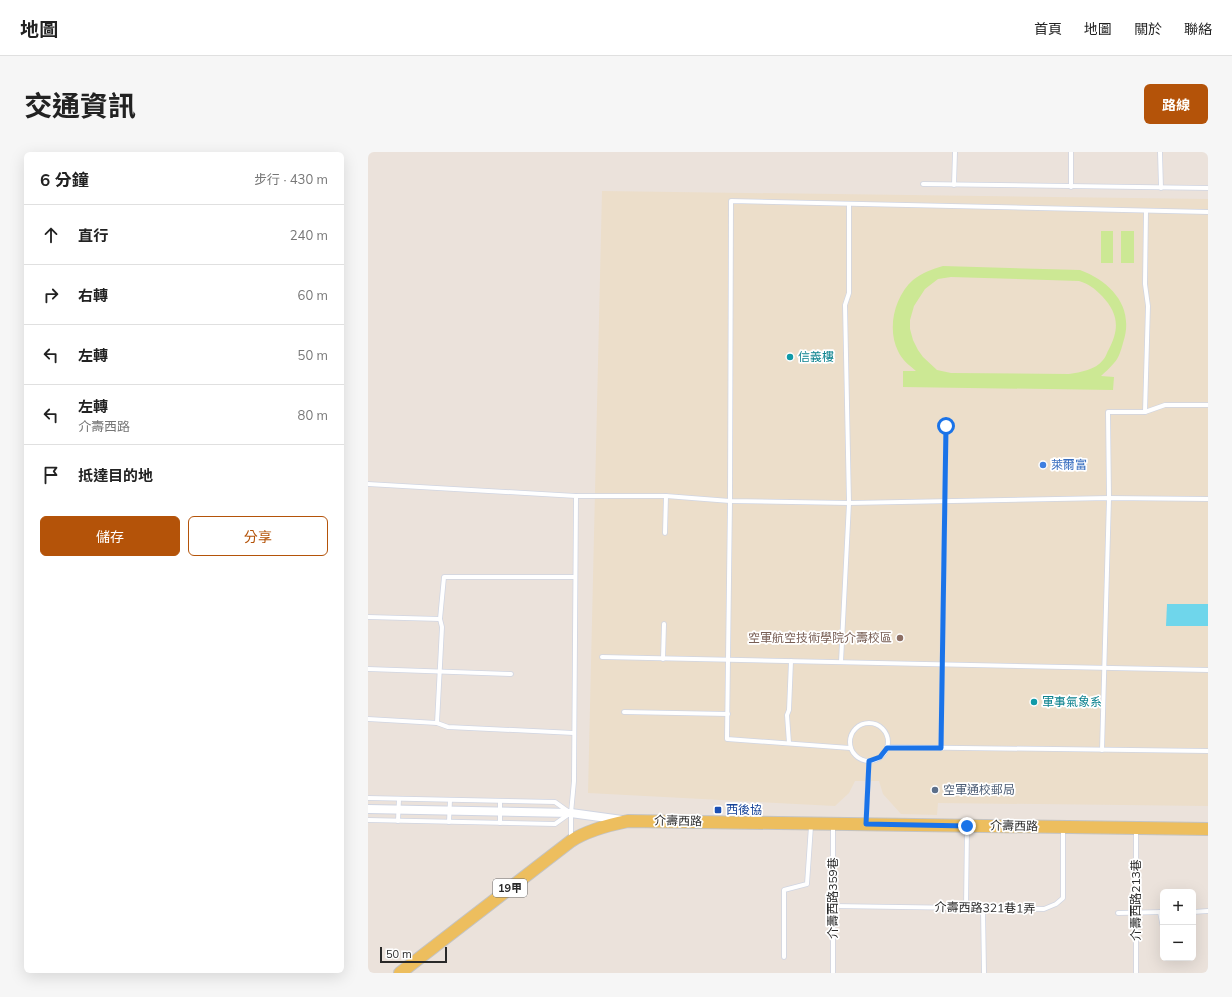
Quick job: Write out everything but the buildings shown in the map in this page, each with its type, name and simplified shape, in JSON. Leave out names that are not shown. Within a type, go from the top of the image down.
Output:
[{"type":"main road","name":"介壽西路","points":[[400,973],[571,841],[600,827],[628,821],[1208,829]]},
{"type":"street","name":"介壽西路","points":[[368,809],[571,813],[628,821]]},
{"type":"lane","points":[[954,185],[955,152]]},
{"type":"lane","points":[[1070,152],[1070,187]]},
{"type":"lane","points":[[1160,152],[1161,188]]},
{"type":"lane","points":[[923,184],[1208,188]]},
{"type":"lane","points":[[850,748],[727,739],[730,502],[731,201],[1208,212]]},
{"type":"lane","points":[[841,662],[849,503],[845,305],[849,293],[849,204]]},
{"type":"lane","points":[[1145,412],[1148,306],[1146,284],[1146,211]]},
{"type":"lane","points":[[1102,750],[1109,498],[1108,412],[1145,412],[1165,405],[1208,405]]},
{"type":"lane","points":[[941,748],[946,426]]},
{"type":"lane","points":[[368,484],[576,496],[666,496],[730,502],[849,503],[1109,498],[1208,499]]},
{"type":"lane","points":[[571,841],[571,813],[574,781],[576,496]]},
{"type":"lane","points":[[665,533],[666,496]]},
{"type":"lane","points":[[437,723],[442,627],[440,619],[444,577],[575,577]]},
{"type":"lane","points":[[368,617],[440,619]]},
{"type":"lane","points":[[663,658],[664,624]]},
{"type":"lane","points":[[602,658],[663,658],[1208,670]]},
{"type":"lane","points":[[789,743],[787,715],[789,710],[791,661]]},
{"type":"lane","points":[[368,669],[511,674]]},
{"type":"lane","points":[[624,712],[728,714]]},
{"type":"lane","points":[[368,719],[437,723],[448,727],[574,733]]},
{"type":"lane","points":[[872,723],[883,729],[888,741],[887,748],[880,757],[869,761],[857,757],[850,748],[851,735],[859,725],[872,723]]},
{"type":"lane","points":[[887,748],[1208,751]]},
{"type":"lane","points":[[866,824],[869,761]]},
{"type":"lane","name":"介壽西路","points":[[368,798],[555,802],[571,813]]},
{"type":"lane","points":[[398,799],[398,821]]},
{"type":"lane","points":[[449,822],[450,800]]},
{"type":"lane","points":[[500,801],[500,823]]},
{"type":"lane","points":[[368,820],[555,824],[571,813]]},
{"type":"lane","points":[[784,958],[784,890],[807,884],[811,823]]},
{"type":"lane","name":"介壽西路359巷","points":[[833,824],[834,973]]},
{"type":"lane","points":[[966,908],[967,826]]},
{"type":"lane","name":"介壽西路321巷1弄","points":[[833,906],[1044,909],[1061,901],[1064,893],[1063,827]]},
{"type":"lane","name":"介壽西路213巷","points":[[1136,828],[1136,973]]},
{"type":"lane","points":[[983,908],[984,973]]},
{"type":"lane","points":[[1196,912],[1208,911]]},
{"type":"lane","points":[[1118,913],[1160,912]]},
{"type":"shaded area","name":"空軍航空技術學院介壽校區","points":[[602,191],[1208,199],[1208,806],[938,803],[937,815],[901,814],[883,794],[879,781],[855,781],[849,793],[835,806],[588,793]]},
{"type":"green space","points":[[1101,231],[1113,231],[1113,263],[1101,263]]},
{"type":"green space","points":[[1121,231],[1134,231],[1134,263],[1121,263]]},
{"type":"green space","points":[[943,266],[1080,270],[1092,275],[1102,282],[1111,289],[1118,298],[1126,319],[1126,330],[1119,356],[1101,376],[1114,377],[1113,390],[903,387],[903,371],[916,371],[902,357],[895,342],[893,323],[897,304],[906,287],[913,280],[924,273]],"holes":[[[951,277],[1079,281],[1086,283],[1102,296],[1111,308],[1116,321],[1113,341],[1105,357],[1100,363],[1088,370],[1069,374],[951,373],[937,370],[923,357],[913,340],[910,329],[910,320],[914,306],[925,289],[938,279]]]},
{"type":"water","points":[[1167,604],[1208,604],[1208,626],[1166,626]]},
{"type":"place","name":"信義樓","points":[[790,357]]},
{"type":"place","name":"萊爾富","points":[[1043,465]]},
{"type":"place","name":"空軍航空技術學院介壽校區","points":[[900,638]]},
{"type":"place","name":"軍事氣象系","points":[[1034,702]]},
{"type":"place","name":"空軍通校郵局","points":[[935,790]]},
{"type":"place","name":"西後協","points":[[718,810]]},
{"type":"route","points":[[946,426],[941,748],[887,748],[880,757],[869,761],[866,824],[967,826]]}]
